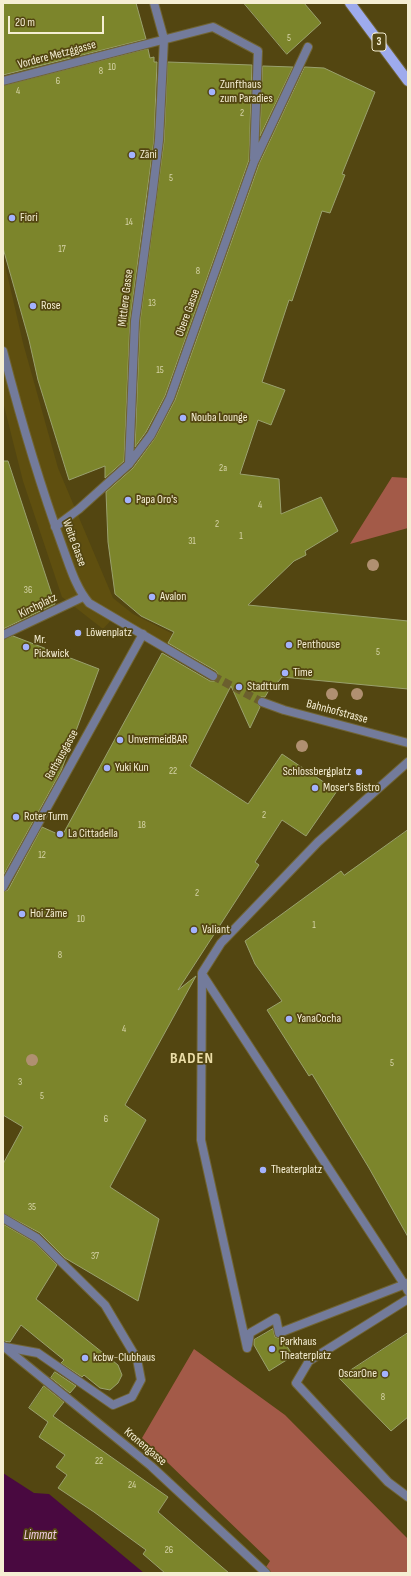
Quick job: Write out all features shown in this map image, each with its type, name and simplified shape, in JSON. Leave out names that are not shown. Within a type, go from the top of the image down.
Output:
[{"type":"main road","name":"3","points":[[350,3],[408,81]]},
{"type":"street","name":"Mittlere Gasse","points":[[130,464],[135,321],[152,197],[158,140],[164,39],[154,3]]},
{"type":"street","name":"Vordere Metzggasse","points":[[3,81],[213,27],[258,51]]},
{"type":"street","name":"Obere Gasse","points":[[130,464],[151,435],[170,398],[254,162],[308,47]]},
{"type":"street","name":"Obere Gasse","points":[[254,162],[258,51]]},
{"type":"street","name":"Weite Gasse","points":[[3,351],[55,527],[72,573],[83,597],[89,603],[213,676]]},
{"type":"street","points":[[55,527],[79,509],[130,464]]},
{"type":"street","name":"Kirchplatz","points":[[3,635],[83,597]]},
{"type":"street","name":"Rathausgasse","points":[[3,887],[143,634]]},
{"type":"street","name":"Bahnhofstrasse","points":[[262,702],[284,710],[408,743]]},
{"type":"street","points":[[202,973],[407,1286],[279,1333],[276,1318],[250,1334],[247,1348],[201,1140],[202,973],[221,943],[318,842],[408,762]]},
{"type":"street","points":[[3,1218],[37,1238],[105,1305],[137,1359],[141,1380],[132,1397],[113,1405],[38,1353],[4,1347]]},
{"type":"street","points":[[408,1299],[309,1361],[296,1383],[388,1482],[408,1497]]},
{"type":"street","name":"Kronengasse","points":[[4,1347],[156,1471],[266,1573]]},
{"type":"shaded area","points":[[3,256],[23,343],[58,468],[113,598],[133,614],[211,653],[204,667],[116,615],[103,629],[62,597],[23,481],[3,402]]},
{"type":"shaded area","points":[[392,477],[408,478],[408,528],[350,544]]},
{"type":"shaded area","points":[[194,1349],[285,1415],[408,1539],[408,1573],[262,1573],[270,1561],[142,1438]]},
{"type":"water","name":"Limmat","points":[[3,1473],[34,1493],[49,1494],[144,1573],[3,1573]]},
{"type":"building","points":[[3,3],[136,3],[146,39],[3,75]]},
{"type":"building","points":[[244,3],[304,3],[321,23],[287,54]]},
{"type":"building","points":[[148,49],[150,58],[154,57],[154,62],[157,62],[154,140],[130,320],[124,461],[105,478],[105,466],[69,480],[38,380],[29,340],[3,248],[3,86]]},
{"type":"building","points":[[168,62],[252,65],[249,160],[165,396],[146,432],[135,447],[140,321],[164,141]]},
{"type":"building","points":[[263,66],[293,67],[260,136]]},
{"type":"building","points":[[305,67],[324,68],[375,92],[342,174],[345,175],[330,213],[322,211],[292,301],[289,300],[262,382],[285,390],[271,425],[258,420],[240,474],[279,479],[281,514],[321,497],[338,531],[305,551],[306,555],[294,561],[248,605],[408,621],[408,689],[282,677],[278,682],[272,685],[265,697],[261,697],[257,700],[260,707],[250,728],[231,686],[190,766],[248,804],[282,754],[337,791],[306,836],[282,820],[255,862],[259,865],[178,990],[196,976],[125,1105],[146,1120],[110,1187],[159,1219],[138,1301],[65,1258],[40,1233],[3,1213],[3,1164],[23,1127],[3,1115],[3,892],[8,890],[42,827],[62,836],[162,653],[210,681],[215,681],[218,678],[216,671],[168,643],[174,632],[141,616],[115,594],[108,542],[106,492],[133,468],[155,438],[175,400],[259,164]]},
{"type":"building","points":[[3,461],[8,461],[55,604],[3,629]]},
{"type":"building","points":[[13,636],[99,669],[61,771],[3,876],[3,640]]},
{"type":"building","points":[[408,830],[408,1237],[369,1168],[312,1074],[309,1076],[267,1010],[282,1001],[255,964],[245,941],[341,871],[344,875]]},
{"type":"building","points":[[3,1224],[34,1242],[57,1265],[36,1299],[118,1365],[122,1375],[118,1383],[110,1390],[100,1388],[84,1375],[82,1377],[61,1363],[64,1360],[21,1325],[10,1342],[3,1341]]},
{"type":"building","name":"Parkhaus Theaterplatz","points":[[273,1329],[275,1337],[282,1338],[293,1356],[269,1371],[254,1345],[254,1340]]},
{"type":"building","points":[[408,1333],[408,1417],[391,1431],[339,1378]]},
{"type":"building","points":[[55,1372],[76,1386],[70,1393],[51,1378]]},
{"type":"building","points":[[44,1386],[64,1402],[53,1416],[168,1497],[158,1512],[229,1573],[165,1573],[143,1554],[146,1550],[58,1488],[67,1475],[56,1467],[65,1455],[39,1437],[48,1422],[29,1408]]},
{"type":"tunnel","points":[[213,676],[262,702]]},
{"type":"place","name":"Zunfthaus zum Paradies","points":[[212,92]]},
{"type":"place","name":"Zäni","points":[[132,155]]},
{"type":"place","name":"Fiori","points":[[12,218]]},
{"type":"place","name":"Rose","points":[[33,306]]},
{"type":"place","name":"Nouba Lounge","points":[[183,418]]},
{"type":"place","name":"Papa Oro's","points":[[128,500]]},
{"type":"place","name":"Avalon","points":[[152,597]]},
{"type":"place","name":"Löwenplatz","points":[[78,633]]},
{"type":"place","name":"Penthouse","points":[[289,645]]},
{"type":"place","name":"Mr. Pickwick","points":[[26,647]]},
{"type":"place","name":"Time","points":[[285,673]]},
{"type":"place","name":"Stadtturm","points":[[239,687]]},
{"type":"place","name":"UnvermeidBAR","points":[[120,740]]},
{"type":"place","name":"Yuki Kun","points":[[107,768]]},
{"type":"place","name":"Schlossbergplatz","points":[[359,772]]},
{"type":"place","name":"Moser's Bistro","points":[[315,788]]},
{"type":"place","name":"Roter Turm","points":[[16,817]]},
{"type":"place","name":"La Cittadella","points":[[60,834]]},
{"type":"place","name":"Hoi Zäme","points":[[22,914]]},
{"type":"place","name":"Valiant","points":[[194,930]]},
{"type":"place","name":"YanaCocha","points":[[289,1019]]},
{"type":"place","name":"Theaterplatz","points":[[263,1170]]},
{"type":"place","name":"Parkhaus Theaterplatz","points":[[272,1349]]},
{"type":"place","name":"kcbw-Clubhaus","points":[[85,1358]]},
{"type":"place","name":"OscarOne","points":[[385,1374]]},
{"type":"district","name":"BADEN","points":[[192,1059]]}]
